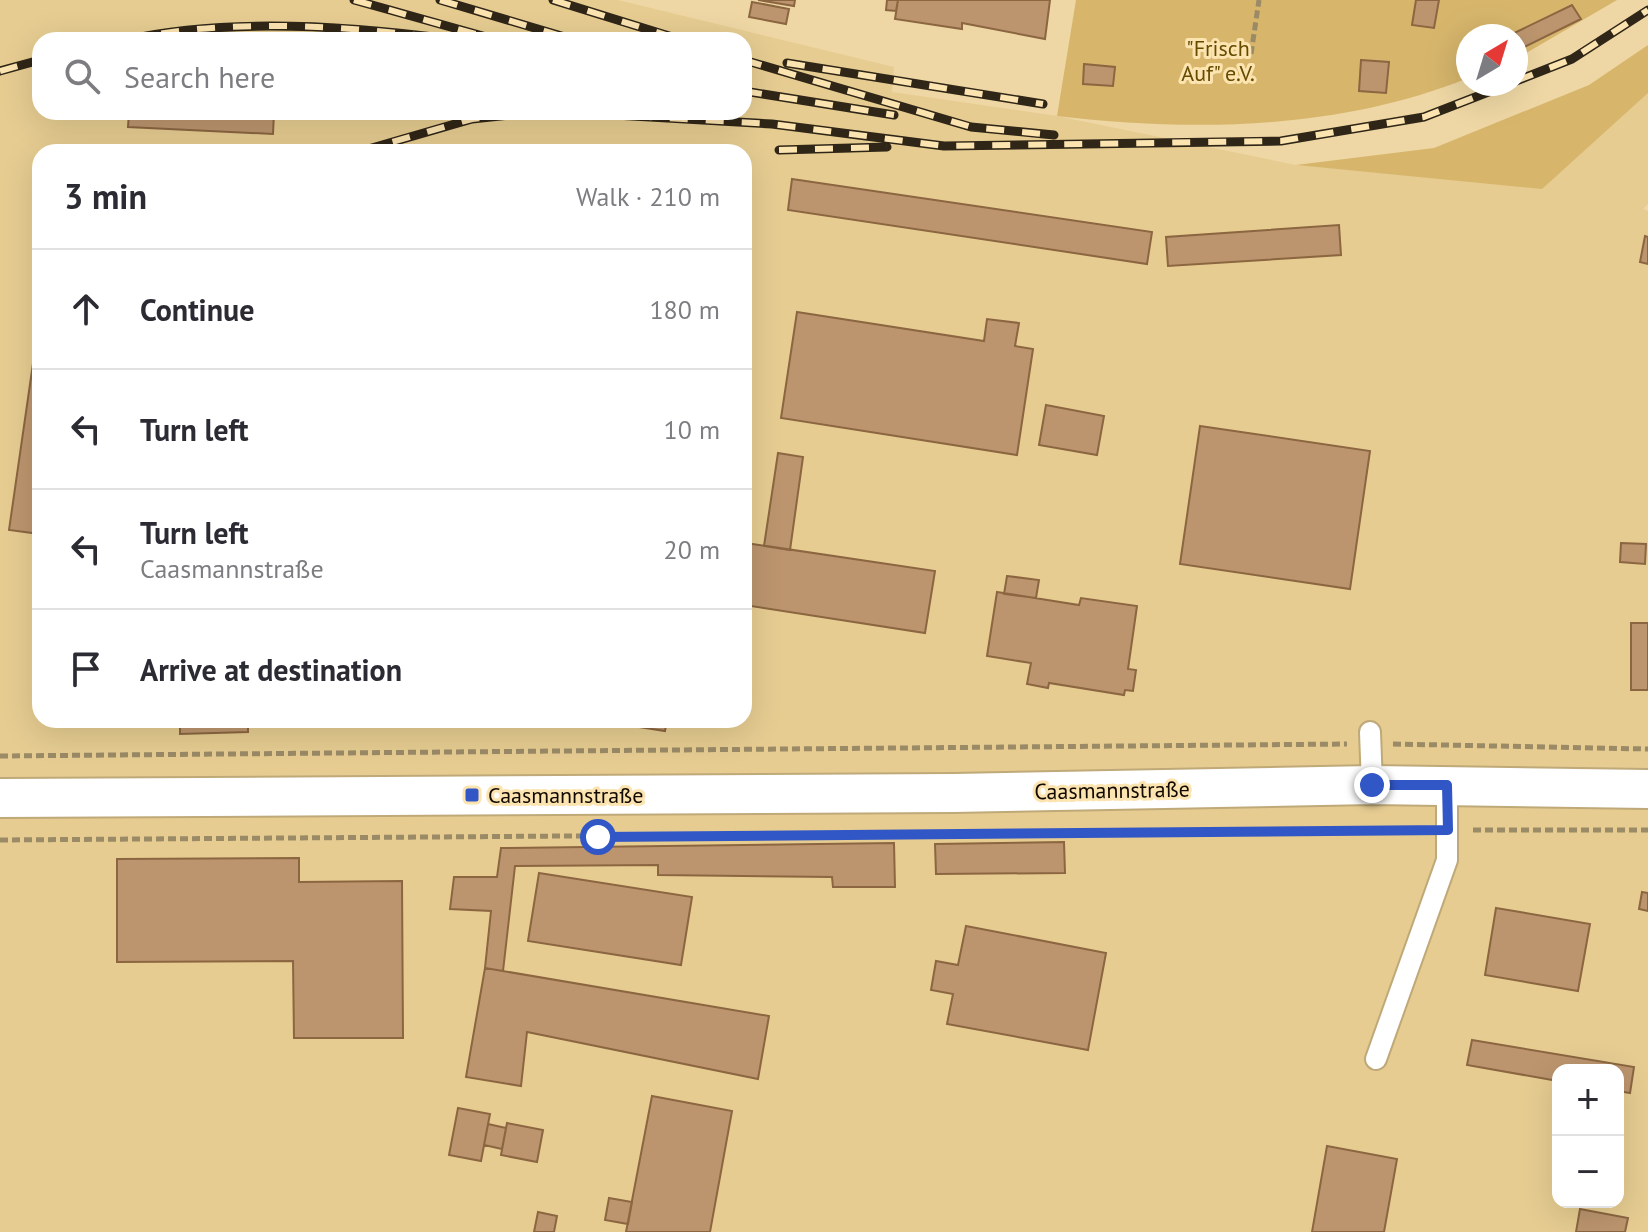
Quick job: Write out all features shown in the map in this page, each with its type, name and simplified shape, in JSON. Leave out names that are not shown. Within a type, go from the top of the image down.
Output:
[{"type":"street","name":"Caasmannstraße","points":[[0,798],[954,793],[1372,785],[1648,789]]},
{"type":"lane","points":[[1370,738],[1372,785]]},
{"type":"lane","points":[[1376,1059],[1447,860],[1447,785]]},
{"type":"path","points":[[1251,54],[1259,0]]},
{"type":"path","points":[[0,756],[1370,738],[1648,749]]},
{"type":"path","points":[[0,840],[1648,830]]},
{"type":"shaded area","points":[[0,0],[618,0],[750,32],[32,32],[32,120],[752,120],[752,33],[894,67],[892,92],[1057,116],[1296,165],[1542,188],[1648,93],[1648,204],[1643,209],[1648,211],[1648,1232],[0,1232]]},
{"type":"green space","name":"\"Frisch Auf\" e.V.","points":[[1076,0],[1617,0],[1528,52],[1528,24],[1456,24],[1456,82],[1369,108],[1317,117],[1213,125],[1057,116]]},
{"type":"green space","points":[[1648,45],[1648,93],[1542,189],[1296,165],[1434,148],[1589,85]]},
{"type":"building","points":[[758,0],[795,0],[794,6]]},
{"type":"building","points":[[887,0],[898,0],[896,11],[886,10]]},
{"type":"building","points":[[898,0],[1050,0],[1045,39],[962,23],[962,29],[895,19]]},
{"type":"building","points":[[1416,0],[1439,0],[1434,28],[1412,25]]},
{"type":"building","points":[[752,2],[789,9],[786,24],[749,17]]},
{"type":"building","points":[[1572,5],[1581,19],[1528,45],[1528,26]]},
{"type":"building","points":[[1361,60],[1389,62],[1386,93],[1359,91]]},
{"type":"building","points":[[1084,64],[1115,67],[1113,86],[1083,84]]},
{"type":"building","points":[[128,120],[274,120],[273,134],[128,127]]},
{"type":"building","points":[[792,179],[1152,232],[1147,264],[788,210]]},
{"type":"building","points":[[1339,225],[1341,255],[1168,266],[1166,237]]},
{"type":"building","points":[[1645,236],[1648,237],[1648,264],[1640,262]]},
{"type":"building","points":[[797,312],[984,341],[987,319],[1019,323],[1015,346],[1033,349],[1017,455],[781,418]]},
{"type":"building","points":[[32,370],[32,533],[9,530]]},
{"type":"building","points":[[1046,405],[1104,416],[1097,455],[1039,445]]},
{"type":"building","points":[[1200,426],[1370,451],[1350,589],[1180,564]]},
{"type":"building","points":[[778,453],[803,457],[790,550],[764,546]]},
{"type":"building","points":[[1621,543],[1646,544],[1645,564],[1620,562]]},
{"type":"building","points":[[752,544],[935,571],[925,633],[752,606]]},
{"type":"building","points":[[1007,576],[1039,580],[1036,598],[1004,594]]},
{"type":"building","points":[[997,592],[1079,605],[1081,598],[1137,606],[1128,669],[1136,670],[1133,691],[1125,690],[1124,695],[1049,683],[1048,688],[1027,684],[1031,663],[987,656]]},
{"type":"building","points":[[1631,623],[1648,623],[1648,690],[1631,690]]},
{"type":"building","points":[[180,728],[248,728],[248,732],[180,734]]},
{"type":"building","points":[[1064,842],[1065,873],[936,874],[935,844]]},
{"type":"building","points":[[894,843],[895,887],[833,887],[832,877],[658,875],[658,865],[515,866],[503,971],[485,968],[491,911],[450,909],[454,877],[497,877],[501,848]]},
{"type":"building","points":[[299,858],[299,882],[402,881],[403,1038],[294,1038],[293,961],[117,962],[117,859]]},
{"type":"building","points":[[539,873],[692,897],[681,965],[528,941]]},
{"type":"building","points":[[1642,892],[1648,893],[1648,911],[1639,909]]},
{"type":"building","points":[[1496,908],[1590,924],[1578,991],[1485,975]]},
{"type":"building","points":[[966,926],[1106,953],[1088,1050],[947,1024],[953,994],[931,990],[936,961],[958,965]]},
{"type":"building","points":[[485,968],[769,1016],[758,1079],[527,1032],[521,1086],[466,1077]]},
{"type":"building","points":[[1472,1040],[1616,1064],[1552,1064],[1552,1080],[1467,1065]]},
{"type":"building","points":[[1624,1065],[1634,1067],[1630,1093],[1624,1092]]},
{"type":"building","points":[[652,1096],[732,1111],[710,1232],[626,1232]]},
{"type":"building","points":[[458,1108],[490,1114],[481,1161],[449,1155]]},
{"type":"building","points":[[507,1123],[543,1130],[537,1162],[501,1155]]},
{"type":"building","points":[[488,1124],[506,1128],[502,1149],[484,1145]]},
{"type":"building","points":[[1327,1146],[1397,1159],[1384,1232],[1312,1232]]},
{"type":"building","points":[[609,1198],[632,1202],[628,1224],[605,1220]]},
{"type":"building","points":[[1580,1209],[1628,1218],[1625,1232],[1576,1232]]},
{"type":"building","points":[[538,1212],[557,1216],[554,1232],[534,1232]]},
{"type":"railway","points":[[354,0],[468,32]]},
{"type":"railway","points":[[440,0],[548,32]]},
{"type":"railway","points":[[553,0],[656,32]]},
{"type":"railway","points":[[1528,76],[1572,59],[1648,10]]},
{"type":"railway","points":[[173,32],[248,26],[384,32]]},
{"type":"railway","points":[[0,71],[32,62]]},
{"type":"railway","points":[[752,62],[971,127],[1054,135]]},
{"type":"railway","points":[[787,63],[1043,104]]},
{"type":"railway","points":[[752,92],[894,115]]},
{"type":"railway","points":[[702,120],[772,124],[944,146],[1281,141],[1424,117],[1478,96]]},
{"type":"railway","points":[[386,144],[469,120]]},
{"type":"railway","points":[[779,150],[887,147]]},
{"type":"place","name":"Caasmannstraße","points":[[472,795]]},
{"type":"route","points":[[598,837],[1448,830],[1447,785],[1372,785]]}]
